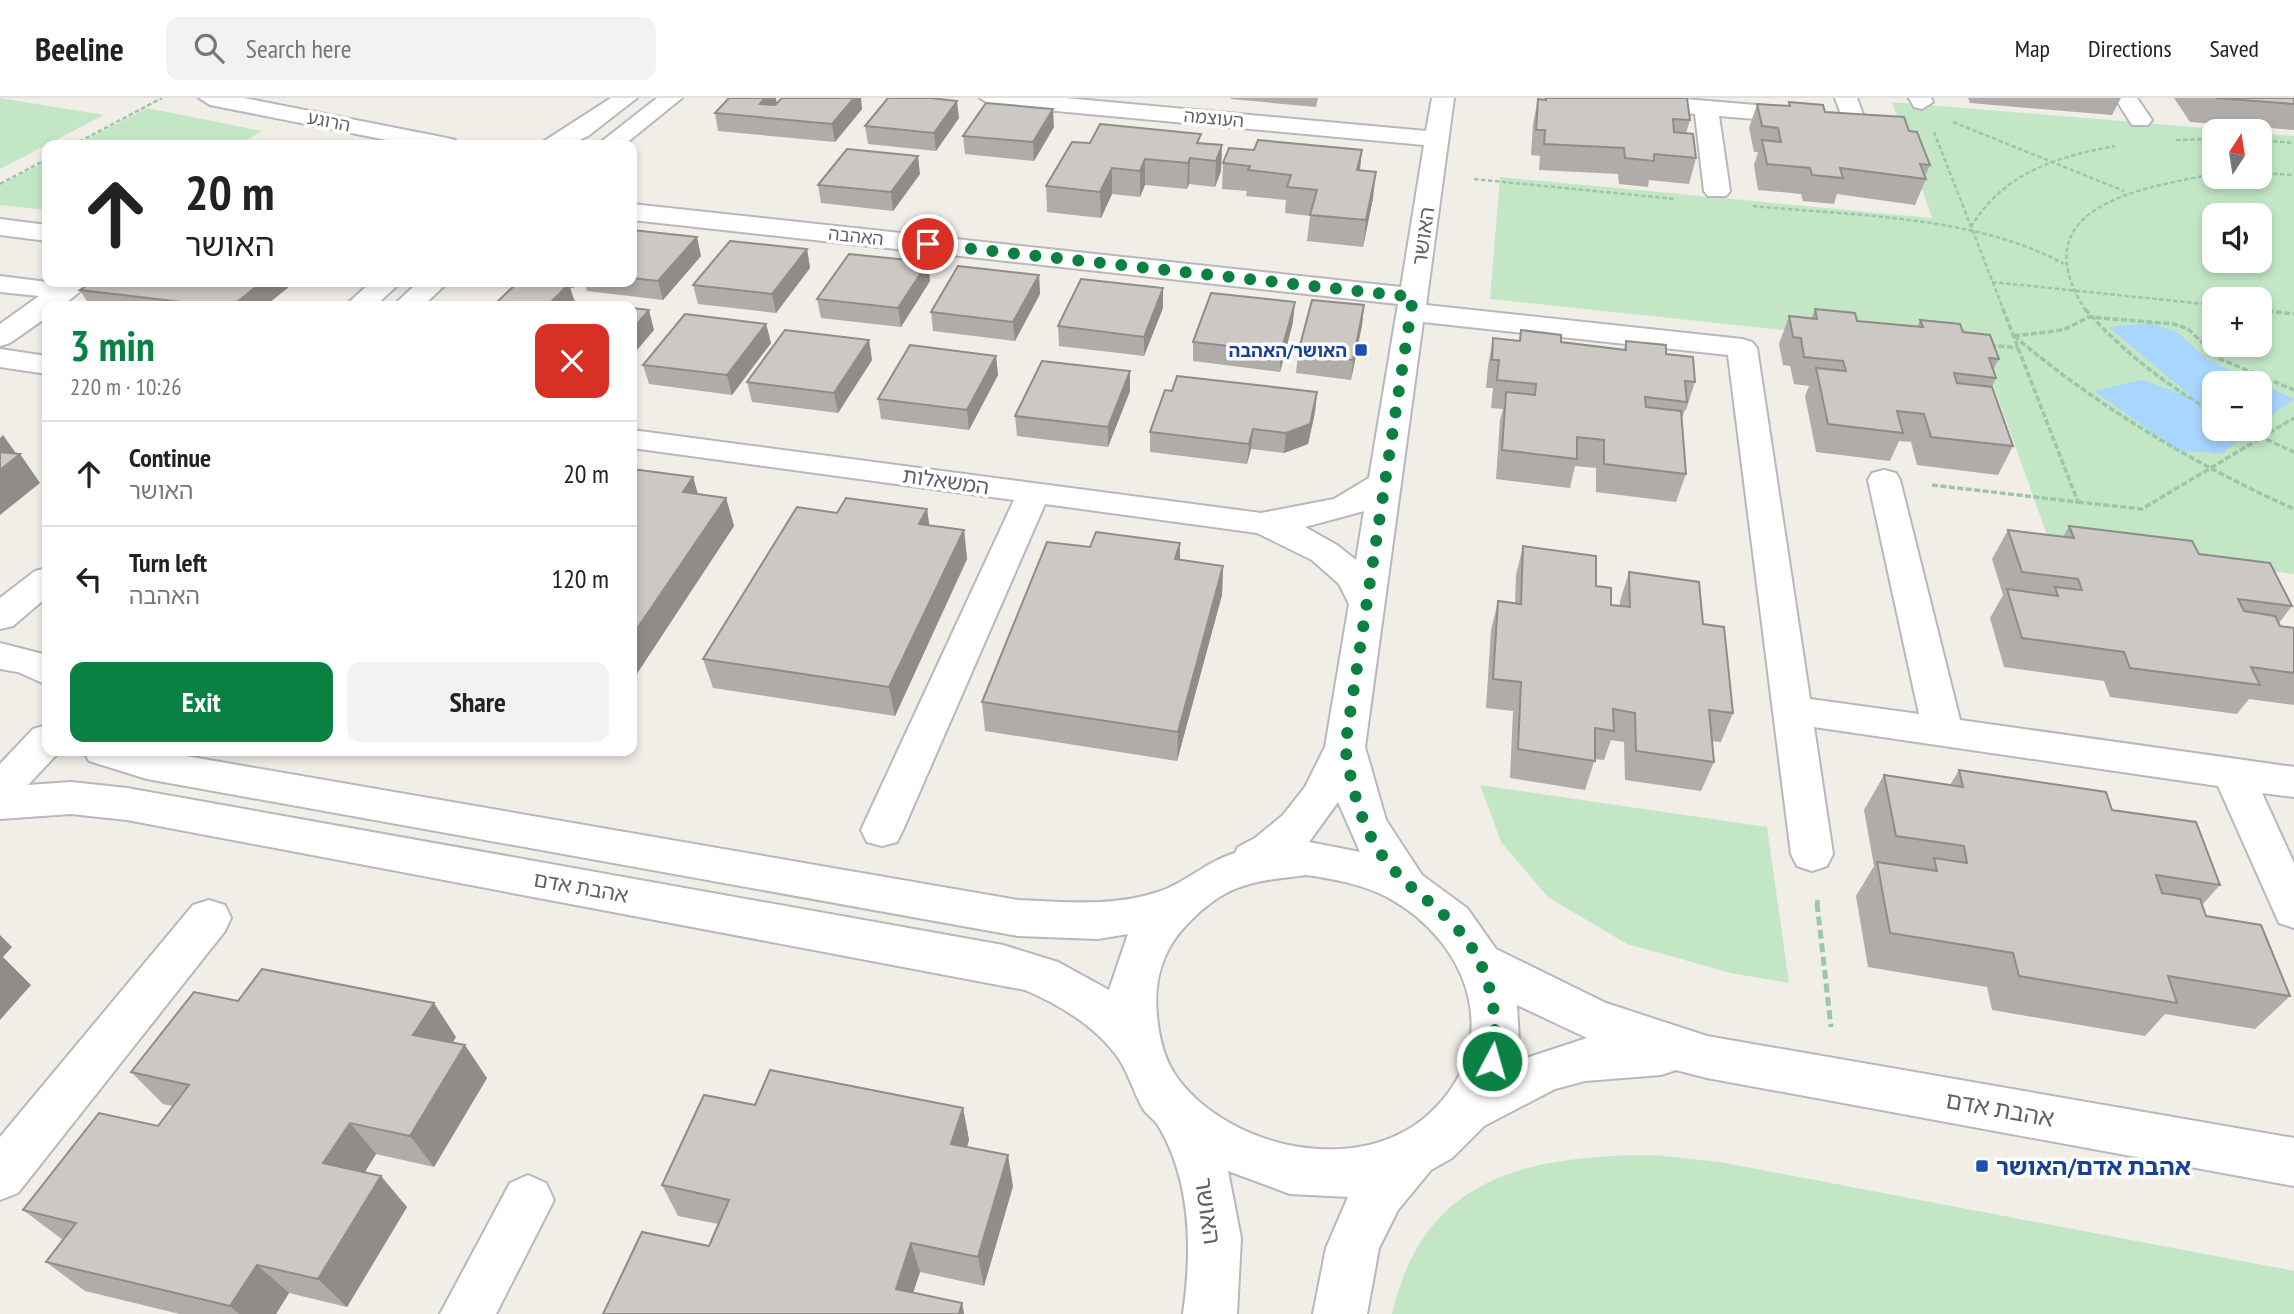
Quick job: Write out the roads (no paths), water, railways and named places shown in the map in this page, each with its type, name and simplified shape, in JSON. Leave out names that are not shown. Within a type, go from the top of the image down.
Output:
[{"type":"street","name":"הרוגע","points":[[210,98],[422,140]]},
{"type":"street","points":[[561,140],[580,131],[626,98]]},
{"type":"street","points":[[616,140],[671,98]]},
{"type":"street","name":"העוצמה","points":[[991,98],[1437,139]]},
{"type":"street","name":"האושר","points":[[1230,870],[1265,854],[1295,831],[1323,795],[1345,747],[1443,98]]},
{"type":"street","points":[[1591,98],[1701,104],[1865,121],[1846,98]]},
{"type":"street","points":[[2126,98],[2140,120]]},
{"type":"street","points":[[1701,104],[1717,191]]},
{"type":"street","name":"האהבה","points":[[637,213],[1412,304],[1742,348],[1792,710]]},
{"type":"street","points":[[0,228],[42,232]]},
{"type":"street","points":[[0,284],[42,286]]},
{"type":"street","points":[[51,301],[71,287]]},
{"type":"street","points":[[365,301],[381,287]]},
{"type":"street","points":[[413,301],[428,287]]},
{"type":"street","points":[[0,337],[42,307]]},
{"type":"street","points":[[0,358],[42,364]]},
{"type":"street","name":"המשאלות","points":[[637,440],[1261,523],[1297,536],[1326,555],[1355,583],[1364,594],[1367,605]]},
{"type":"street","name":"המשאלות","points":[[1261,523],[1335,509],[1380,489],[1386,480]]},
{"type":"street","points":[[1884,480],[1943,732]]},
{"type":"street","points":[[882,830],[1034,493]]},
{"type":"street","points":[[0,617],[42,583]]},
{"type":"street","points":[[0,656],[28,661],[42,670]]},
{"type":"street","points":[[1812,854],[1792,710],[2294,782]]},
{"type":"street","points":[[0,786],[27,764],[42,744]]},
{"type":"street","name":"האושר","points":[[1345,747],[1353,788],[1367,830],[1385,860],[1409,889]]},
{"type":"street","points":[[120,756],[147,764],[1018,918],[1098,921],[1170,908]]},
{"type":"street","points":[[2233,774],[2294,910]]},
{"type":"street","name":"אהבת אדם","points":[[0,803],[72,798],[127,804],[1003,964],[1038,973],[1080,994],[1109,1016],[1136,1045]]},
{"type":"street","points":[[1340,1314],[1351,1253],[1365,1213],[1391,1176],[1418,1152],[1454,1127],[1472,1108],[1484,1086],[1497,1036],[1495,1009],[1480,962],[1450,921],[1409,889],[1360,867],[1324,860],[1280,859],[1230,870],[1208,879],[1170,908],[1142,946],[1133,970],[1130,1020],[1136,1045],[1159,1092],[1177,1113],[1226,1148],[1254,1161],[1287,1170],[1350,1173],[1380,1167],[1418,1152]]},
{"type":"street","points":[[0,1176],[209,918]]},
{"type":"street","name":"אהבת אדם","points":[[1480,962],[1539,997],[1641,1037],[1707,1057]]},
{"type":"street","name":"אהבת אדם","points":[[1472,1108],[1540,1071],[1583,1059],[1625,1052],[1707,1057],[2294,1162]]},
{"type":"street","name":"האושר","points":[[1177,1113],[1201,1162],[1214,1225],[1214,1287],[1210,1314]]},
{"type":"street","points":[[467,1314],[528,1200]]},
{"type":"water","points":[[2150,323],[2177,332],[2202,357],[2232,371],[2202,371],[2202,441],[2238,441],[2221,454],[2177,450],[2094,391],[2142,380],[2193,398],[2109,327]]},
{"type":"water","points":[[2272,389],[2294,399],[2272,415]]},
{"type":"place","name":"האושר/האהבה","points":[[1361,350]]},
{"type":"place","name":"אהבת אדם/האושר","points":[[1982,1166]]}]
